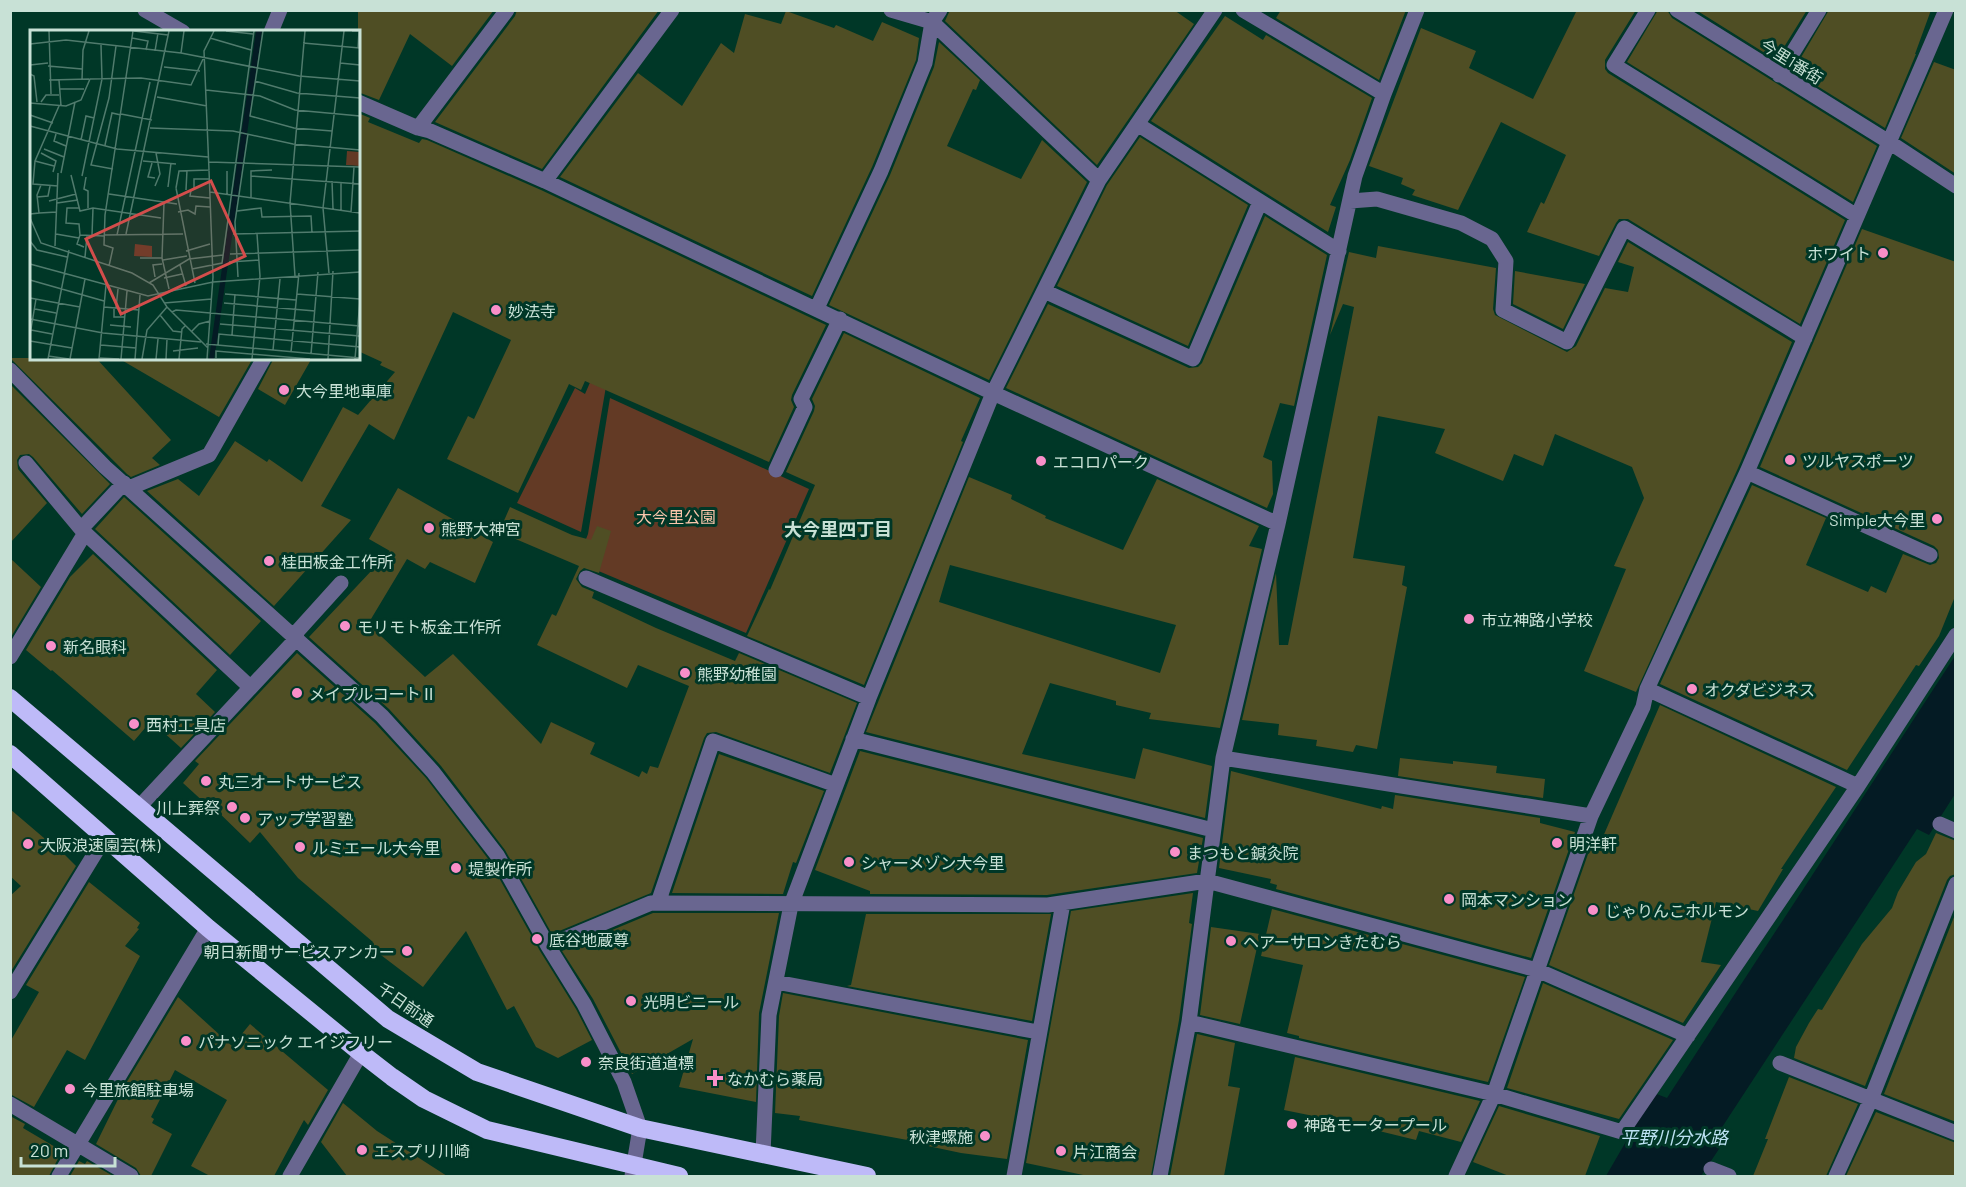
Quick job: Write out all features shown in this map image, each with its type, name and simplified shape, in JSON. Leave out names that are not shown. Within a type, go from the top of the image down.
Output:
[{"type":"highway","name":"千日前通","points":[[10,698],[388,1019],[477,1072],[640,1128],[867,1176]]},
{"type":"highway","points":[[10,754],[208,928],[361,1053],[424,1099],[487,1130],[633,1171],[679,1176]]},
{"type":"street","points":[[145,10],[180,30]]},
{"type":"street","points":[[272,30],[280,10]]},
{"type":"street","points":[[545,181],[672,10]]},
{"type":"street","points":[[891,10],[936,16],[1099,180]]},
{"type":"street","points":[[764,1154],[769,1014],[791,905],[869,698],[993,393],[1099,180],[1215,10]]},
{"type":"street","points":[[1160,1176],[1189,1022],[1223,758],[1278,524],[1355,176],[1384,93],[1417,10]]},
{"type":"street","points":[[1648,10],[1614,65],[1857,216]]},
{"type":"street","points":[[1779,75],[1819,10]]},
{"type":"street","points":[[1456,1176],[1494,1094],[1592,816],[1643,707],[1647,689],[1747,472],[1946,10]]},
{"type":"street","points":[[1248,12],[1384,93]]},
{"type":"street","points":[[418,128],[499,13]]},
{"type":"street","name":"今里1番街","points":[[1687,13],[1779,75],[1956,186]]},
{"type":"street","points":[[817,308],[881,171],[925,63],[936,16]]},
{"type":"street","points":[[360,103],[418,128],[430,130],[545,181],[993,393],[1278,524]]},
{"type":"street","points":[[1137,124],[1339,251]]},
{"type":"street","points":[[1350,201],[1377,199],[1461,223],[1492,239],[1506,261],[1503,310],[1567,342],[1624,228],[1805,338]]},
{"type":"street","points":[[1044,291],[1193,359],[1260,202]]},
{"type":"street","points":[[776,470],[805,407],[801,399],[840,319]]},
{"type":"street","points":[[10,657],[83,531],[126,486],[209,455],[263,360]]},
{"type":"street","points":[[10,370],[126,486],[382,716],[433,772],[497,855],[548,946],[584,1004],[624,1082],[640,1128],[633,1171]]},
{"type":"street","points":[[26,463],[83,531],[250,687]]},
{"type":"street","points":[[1747,472],[1930,555]]},
{"type":"street","points":[[586,578],[869,698]]},
{"type":"street","points":[[139,807],[296,637],[341,583]]},
{"type":"street","points":[[1189,1022],[1494,1094],[1622,1132],[1857,786],[1956,635]]},
{"type":"street","points":[[1647,689],[1857,786]]},
{"type":"street","points":[[853,739],[1213,830]]},
{"type":"street","points":[[658,903],[713,741],[836,785]]},
{"type":"street","points":[[1223,758],[1592,816]]},
{"type":"street","points":[[1940,824],[1956,831]]},
{"type":"street","points":[[10,992],[105,837]]},
{"type":"street","points":[[548,946],[651,903],[1048,905],[1207,881],[1537,970],[1688,1036]]},
{"type":"street","points":[[1836,1176],[1871,1099],[1956,884]]},
{"type":"street","points":[[1014,1176],[1038,1032],[1063,903]]},
{"type":"street","points":[[59,1176],[208,928]]},
{"type":"street","points":[[776,982],[1038,1032]]},
{"type":"street","points":[[290,1176],[361,1053]]},
{"type":"street","points":[[1780,1064],[1956,1133]]},
{"type":"street","points":[[10,1104],[131,1176]]},
{"type":"street","points":[[1711,1169],[1729,1176]]},
{"type":"green space","points":[[598,364],[609,369],[581,532],[517,503],[575,388],[585,394]]},
{"type":"green space","name":"大今里公園","points":[[610,398],[809,489],[746,633],[577,562],[588,534]]},
{"type":"water","name":"平野川分水路","points":[[1955,656],[1955,794],[1929,835],[1917,829],[1713,1141],[1721,1146],[1701,1176],[1606,1176],[1654,1093],[1667,1098]]},
{"type":"building","points":[[358,10],[494,10],[452,66],[410,34],[379,100],[360,93],[360,30],[358,30]]},
{"type":"building","points":[[517,10],[659,10],[542,169],[435,122],[515,16]]},
{"type":"building","points":[[950,10],[1174,10],[1194,24],[1097,165],[945,21]]},
{"type":"building","points":[[1281,10],[1406,10],[1379,80],[1276,18]]},
{"type":"building","points":[[1577,10],[1636,10],[1605,60],[1605,69],[1608,73],[1845,220],[1800,324],[1628,219],[1619,219],[1599,256],[1527,232],[1541,202],[1544,204],[1566,155],[1501,122],[1458,210],[1412,195],[1415,190],[1401,184],[1403,178],[1369,166],[1421,28],[1476,51],[1469,68],[1533,99]]},
{"type":"building","points":[[1658,10],[1667,10],[1672,18],[1877,146],[1853,202],[1627,62]]},
{"type":"building","points":[[1696,10],[1807,10],[1776,60]]},
{"type":"building","points":[[1829,10],[1931,10],[1916,54],[1885,128],[1793,71]]},
{"type":"building","points":[[786,11],[834,28],[836,25],[873,41],[882,22],[919,38],[916,60],[872,167],[812,296],[560,177],[638,73],[682,106],[721,43],[734,53],[745,14],[781,24]]},
{"type":"building","points":[[1225,16],[1263,40],[1266,35],[1372,98],[1350,160],[1330,205],[1336,207],[1328,232],[1151,121]]},
{"type":"building","points":[[939,42],[980,80],[976,90],[973,89],[947,146],[1021,179],[1042,140],[1087,182],[989,380],[829,305],[890,175],[934,67]]},
{"type":"building","points":[[1934,62],[1956,70],[1956,174],[1901,138]]},
{"type":"building","points":[[360,114],[370,118],[368,122],[419,143],[422,139],[427,140],[541,190],[826,325],[792,395],[791,400],[794,407],[769,462],[585,381],[581,390],[569,384],[518,493],[447,459],[468,416],[474,419],[511,340],[453,312],[394,440],[369,424],[321,506],[351,520],[274,606],[147,491],[178,479],[199,496],[235,441],[267,462],[269,459],[302,482],[343,407],[358,415],[395,372],[380,365],[382,362],[360,352]]},
{"type":"building","points":[[1140,137],[1248,205],[1188,346],[1057,286],[1107,185]]},
{"type":"building","points":[[1265,216],[1327,255],[1294,406],[1280,403],[1263,457],[1272,461],[1273,494],[1267,508],[1006,388],[1048,304],[1189,368],[1198,367],[1202,363]]},
{"type":"building","points":[[1862,229],[1956,262],[1956,594],[1939,636],[1919,666],[1916,665],[1847,770],[1660,684],[1752,485],[1826,518],[1806,565],[1868,592],[1871,586],[1886,593],[1903,554],[1930,565],[1936,563],[1939,558],[1938,550],[1934,546],[1760,467]]},
{"type":"building","points":[[1628,242],[1792,342],[1738,468],[1636,692],[1584,671],[1626,569],[1614,566],[1644,498],[1632,467],[1555,434],[1543,466],[1514,454],[1503,481],[1435,453],[1445,429],[1378,416],[1353,558],[1405,566],[1402,585],[1407,587],[1377,749],[1356,745],[1353,752],[1316,746],[1317,740],[1278,735],[1279,724],[1242,720],[1276,573],[1279,645],[1288,645],[1354,307],[1343,304],[1330,335],[1349,252],[1376,258],[1378,246],[1496,268],[1493,309],[1495,315],[1567,352],[1576,346],[1605,288],[1628,292],[1634,267],[1618,262]]},
{"type":"building","points":[[1515,271],[1585,284],[1563,329],[1513,304]]},
{"type":"building","points":[[844,333],[980,398],[864,685],[747,636],[770,590],[815,485],[786,472],[814,411],[815,406],[812,399]]},
{"type":"building","points":[[10,358],[98,360],[171,440],[152,458],[160,465],[131,477]]},
{"type":"building","points":[[121,360],[252,360],[219,417]]},
{"type":"building","points":[[273,360],[311,360],[285,405],[258,389]]},
{"type":"building","points":[[10,384],[110,484],[82,514],[33,457],[29,454],[20,455],[17,460],[18,469],[47,503],[10,543]]},
{"type":"building","points":[[969,477],[1012,495],[1011,499],[1046,516],[1045,518],[1123,550],[1157,479],[1259,526],[1249,546],[1262,549],[1220,728],[1149,719],[1151,713],[1116,705],[1116,701],[1050,683],[1022,754],[1135,779],[1143,748],[1212,766],[1205,818],[866,732]],"holes":[[[950,565],[1176,625],[1160,673],[939,602]]]},
{"type":"building","points":[[398,488],[493,542],[475,583],[430,562],[425,569],[407,559],[368,624],[425,677],[453,654],[541,744],[551,722],[595,743],[590,754],[639,777],[642,771],[647,774],[650,766],[658,768],[689,686],[638,665],[627,688],[537,645],[552,614],[556,616],[579,566],[499,532],[510,507],[572,535],[591,540],[597,526],[611,531],[599,573],[584,568],[576,579],[582,587],[594,592],[592,598],[735,661],[739,653],[857,703],[830,773],[716,732],[707,733],[651,893],[552,934],[505,850],[441,766],[389,709],[309,637],[390,551],[369,539]]},
{"type":"building","points":[[124,497],[261,621],[230,655],[95,529]]},
{"type":"building","points":[[93,554],[217,670],[196,694],[215,712],[181,748],[151,721],[134,741],[26,650],[70,577]]},
{"type":"building","points":[[10,558],[41,587],[11,637],[10,637]]},
{"type":"building","points":[[297,653],[375,723],[426,778],[489,860],[592,1040],[558,1058],[536,1047],[514,1006],[507,1010],[466,931],[423,987],[369,946],[373,942],[298,878],[260,832],[250,843],[209,803],[207,805],[183,783],[199,764],[195,761]]},
{"type":"building","points":[[1660,705],[1836,787],[1781,869],[1783,869],[1758,911],[1716,902],[1701,962],[1721,965],[1683,1023],[1549,965],[1594,837],[1602,839]]},
{"type":"building","points":[[860,751],[1203,838],[1197,873],[1047,895],[870,894],[870,891],[815,870]]},
{"type":"building","points":[[719,754],[824,791],[796,863],[793,862],[783,894],[672,893]]},
{"type":"building","points":[[1400,758],[1497,766],[1496,773],[1545,779],[1543,798],[1398,776]]},
{"type":"building","points":[[1231,771],[1381,809],[1382,806],[1393,809],[1395,795],[1540,818],[1540,823],[1575,832],[1531,958],[1276,889],[1277,885],[1270,883],[1271,879],[1219,868]]},
{"type":"building","points":[[10,809],[51,844],[53,843],[76,866],[10,973],[10,896],[21,886],[10,876]]},
{"type":"building","points":[[1936,833],[1956,841],[1956,874],[1947,880],[1865,1086],[1794,1058],[1796,1047],[1809,1023],[1818,1009],[1822,1010],[1862,944],[1892,908],[1898,892],[1916,862],[1926,854]]},
{"type":"building","points":[[89,882],[140,923],[137,928],[139,929],[125,946],[140,956],[85,1060],[67,1050],[34,1107],[10,1094],[10,1042],[39,992],[26,985]]},
{"type":"building","points":[[1193,893],[1189,923],[1192,924],[1179,1020],[1151,1176],[1088,1176],[1026,1163],[1071,911]]},
{"type":"building","points":[[1272,909],[1525,977],[1488,1082],[1299,1038],[1299,1036],[1287,1033],[1303,965],[1261,956]]},
{"type":"building","points":[[1956,912],[1956,1122],[1884,1094]]},
{"type":"building","points":[[653,913],[779,913],[759,1013],[756,1102],[679,1087],[693,1039],[632,1074],[593,999],[562,951]]},
{"type":"building","points":[[866,914],[1051,914],[1032,1021],[847,986],[851,985]]},
{"type":"building","points":[[1211,927],[1260,934],[1240,1024],[1200,1015]]},
{"type":"building","points":[[1543,983],[1673,1040],[1619,1119],[1507,1088]]},
{"type":"building","points":[[783,993],[1028,1040],[1007,1159],[961,1153],[928,1146],[929,1144],[799,1120],[800,1116],[775,1113],[779,1016]]},
{"type":"building","points":[[178,997],[232,1046],[250,1024],[328,1090],[308,1125],[304,1120],[274,1176],[210,1176],[191,1166],[227,1100],[175,1070],[151,1117],[154,1119],[152,1123],[172,1134],[151,1176],[141,1176],[136,1168],[96,1144],[125,1085]]},
{"type":"building","points":[[1197,1034],[1235,1043],[1228,1086],[1240,1088],[1224,1176],[1170,1176]]},
{"type":"building","points":[[1295,1057],[1480,1101],[1461,1142],[1419,1131],[1416,1140],[1284,1110]]},
{"type":"building","points":[[1789,1077],[1858,1104],[1826,1176],[1753,1176]]},
{"type":"building","points":[[343,1103],[377,1131],[447,1176],[347,1176],[321,1142]]},
{"type":"building","points":[[1499,1106],[1600,1136],[1585,1176],[1509,1176],[1473,1162]]},
{"type":"building","points":[[1876,1112],[1956,1143],[1956,1176],[1846,1176]]},
{"type":"building","points":[[10,1116],[25,1124],[23,1128],[62,1151],[49,1176],[10,1176]]},
{"type":"building","points":[[79,1161],[85,1164],[87,1161],[113,1176],[70,1176]]},
{"type":"place","name":"ホワイト","points":[[1883,253]]},
{"type":"place","name":"妙法寺","points":[[496,310]]},
{"type":"place","name":"大今里地車庫","points":[[284,390]]},
{"type":"place","name":"ツルヤスポーツ","points":[[1790,460]]},
{"type":"place","name":"エコロパーク","points":[[1041,461]]},
{"type":"place","name":"Simple大今里","points":[[1937,519]]},
{"type":"place","name":"熊野大神宮","points":[[429,528]]},
{"type":"place","name":"桂田板金工作所","points":[[269,561]]},
{"type":"place","name":"市立神路小学校","points":[[1469,619]]},
{"type":"place","name":"モリモト板金工作所","points":[[345,626]]},
{"type":"place","name":"新名眼科","points":[[51,646]]},
{"type":"place","name":"熊野幼稚園","points":[[685,673]]},
{"type":"place","name":"オクダビジネス","points":[[1692,689]]},
{"type":"place","name":"メイプルコートⅡ","points":[[297,693]]},
{"type":"place","name":"西村工具店","points":[[134,724]]},
{"type":"place","name":"丸三オートサービス","points":[[206,781]]},
{"type":"place","name":"川上葬祭","points":[[232,807]]},
{"type":"place","name":"アップ学習塾","points":[[245,818]]},
{"type":"place","name":"明洋軒","points":[[1557,843]]},
{"type":"place","name":"大阪浪速園芸(株)","points":[[28,844]]},
{"type":"place","name":"ルミエール大今里","points":[[300,847]]},
{"type":"place","name":"まつもと鍼灸院","points":[[1175,852]]},
{"type":"place","name":"シャーメゾン大今里","points":[[849,862]]},
{"type":"place","name":"堤製作所","points":[[456,868]]},
{"type":"place","name":"岡本マンション","points":[[1449,899]]},
{"type":"place","name":"じゃりんこホルモン","points":[[1593,910]]},
{"type":"place","name":"底谷地蔵尊","points":[[537,939]]},
{"type":"place","name":"ヘアーサロンきたむら","points":[[1231,941]]},
{"type":"place","name":"朝日新聞サービスアンカー","points":[[407,951]]},
{"type":"place","name":"光明ビニール","points":[[631,1001]]},
{"type":"place","name":"パナソニック エイジフリー","points":[[186,1041]]},
{"type":"place","name":"奈良街道道標","points":[[586,1062]]},
{"type":"place","name":"なかむら薬局","points":[[715,1078]]},
{"type":"place","name":"今里旅館駐車場","points":[[70,1089]]},
{"type":"place","name":"神路モータープール","points":[[1292,1124]]},
{"type":"place","name":"秋津螺施","points":[[985,1136]]},
{"type":"place","name":"エスプリ川崎","points":[[362,1150]]},
{"type":"place","name":"片江商会","points":[[1061,1151]]},
{"type":"district","name":"大今里四丁目","points":[[838,529]]}]
